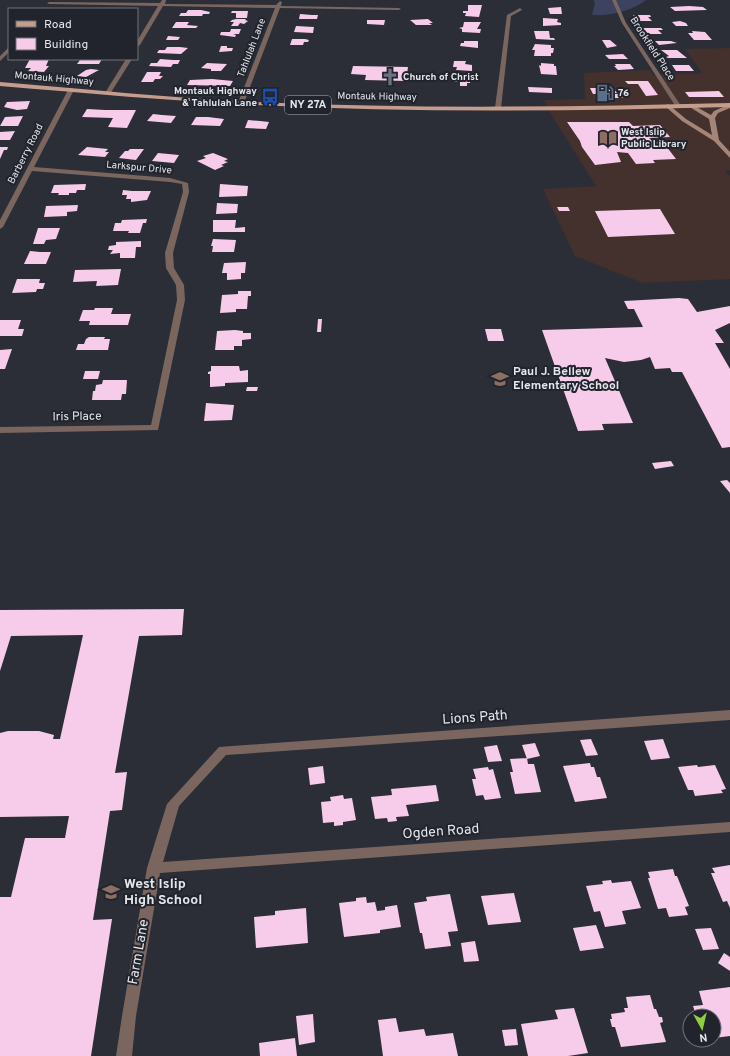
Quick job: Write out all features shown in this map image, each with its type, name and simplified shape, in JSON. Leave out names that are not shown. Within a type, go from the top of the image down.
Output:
[{"type":"main road","name":"Montauk Highway","points":[[0,84],[241,103],[498,108],[730,106]]},
{"type":"main road","points":[[668,106],[684,120],[716,140],[730,156]]},
{"type":"main road","points":[[691,106],[704,112],[712,118],[716,140]]},
{"type":"main road","points":[[684,120],[702,121],[712,118],[716,112],[730,106]]},
{"type":"street","name":"Tahlulah Lane","points":[[241,103],[280,0]]},
{"type":"street","name":"Brookfield Place","points":[[614,0],[624,23],[678,106]]},
{"type":"street","points":[[50,2],[163,2],[278,7],[399,9]]},
{"type":"street","points":[[138,43],[163,2]]},
{"type":"street","points":[[498,108],[509,15],[520,8]]},
{"type":"street","points":[[0,59],[8,50]]},
{"type":"street","points":[[108,93],[128,60]]},
{"type":"street","name":"Barberry Road","points":[[0,227],[71,90]]},
{"type":"street","name":"Larkspur Drive","points":[[30,169],[170,180],[185,183],[186,192],[169,253],[170,268],[180,285],[181,300],[155,428]]},
{"type":"street","name":"Iris Place","points":[[0,430],[155,428]]},
{"type":"street","name":"Lions Path","points":[[223,750],[730,715]]},
{"type":"street","name":"Farm Lane","points":[[124,1056],[129,1016],[154,868],[173,804],[223,750]]},
{"type":"street","name":"Ogden Road","points":[[154,868],[730,827]]},
{"type":"shaded area","points":[[593,0],[646,0],[628,10],[613,14],[592,15],[595,3]]},
{"type":"shaded area","points":[[730,48],[730,170],[725,171],[730,176],[730,279],[643,283],[575,256],[543,189],[596,186],[551,114],[544,100],[585,99],[584,73],[650,70],[653,75],[702,73],[685,49]]},
{"type":"building","points":[[468,5],[482,5],[479,17],[465,16],[466,13],[463,13],[463,11],[468,11]]},
{"type":"building","points":[[561,7],[562,14],[550,14],[548,8]]},
{"type":"building","points":[[670,7],[703,7],[707,10],[675,11]]},
{"type":"building","points":[[188,10],[210,12],[209,14],[203,14],[202,16],[179,16],[181,13],[186,13]]},
{"type":"building","points":[[232,11],[248,11],[247,18],[236,18],[236,13],[231,13]]},
{"type":"building","points":[[300,14],[318,15],[317,19],[299,19]]},
{"type":"building","points":[[633,15],[650,15],[651,17],[648,17],[652,21],[638,21]]},
{"type":"building","points":[[543,18],[558,19],[557,22],[561,23],[561,25],[543,26]]},
{"type":"building","points":[[236,19],[246,19],[245,20],[248,21],[244,24],[240,23],[238,26],[231,26],[234,22],[230,22]]},
{"type":"building","points":[[428,19],[433,23],[429,23],[432,25],[416,25],[410,20]]},
{"type":"building","points":[[367,20],[385,20],[384,25],[367,24]]},
{"type":"building","points":[[680,21],[686,23],[688,26],[676,26],[672,22]]},
{"type":"building","points":[[176,22],[189,22],[187,25],[198,26],[196,28],[172,28]]},
{"type":"building","points":[[464,22],[481,22],[477,29],[481,29],[480,33],[462,32],[462,29],[459,28],[463,27]]},
{"type":"building","points":[[296,26],[314,27],[313,33],[294,32]]},
{"type":"building","points":[[643,28],[661,28],[663,30],[658,30],[662,34],[648,34]]},
{"type":"building","points":[[231,29],[241,29],[239,34],[233,34],[236,35],[235,37],[220,35],[221,32],[230,32]]},
{"type":"building","points":[[534,31],[549,31],[550,38],[554,38],[555,40],[536,39]]},
{"type":"building","points":[[692,31],[705,32],[712,40],[694,40],[688,33],[693,33]]},
{"type":"building","points":[[168,36],[180,37],[178,40],[166,40]]},
{"type":"building","points":[[292,39],[309,40],[308,42],[304,42],[303,45],[290,45]]},
{"type":"building","points":[[602,40],[610,40],[617,46],[607,48]]},
{"type":"building","points":[[464,41],[478,41],[478,48],[460,46],[461,43],[464,43]]},
{"type":"building","points":[[655,41],[671,41],[677,43],[659,45]]},
{"type":"building","points":[[535,44],[551,45],[551,48],[554,48],[553,53],[551,53],[551,56],[534,56],[535,50],[532,50]]},
{"type":"building","points":[[221,46],[233,48],[232,51],[219,52]]},
{"type":"building","points":[[167,47],[188,48],[181,54],[157,53],[159,50],[165,50]]},
{"type":"building","points":[[661,50],[677,50],[687,58],[668,58],[666,57],[669,56]]},
{"type":"building","points":[[623,54],[628,59],[609,59],[605,55]]},
{"type":"building","points":[[160,59],[180,60],[178,64],[173,64],[171,67],[149,66],[151,63],[157,63]]},
{"type":"building","points":[[29,60],[49,60],[46,66],[49,66],[44,72],[28,71],[31,68],[25,68]]},
{"type":"building","points":[[80,60],[101,60],[99,64],[77,64]]},
{"type":"building","points":[[454,61],[466,61],[465,64],[472,65],[472,71],[456,70],[457,67],[453,67]]},
{"type":"building","points":[[207,63],[227,64],[221,71],[211,71],[211,69],[201,68]]},
{"type":"building","points":[[541,63],[554,64],[554,66],[556,66],[557,75],[541,74],[539,65],[541,66]]},
{"type":"building","points":[[615,64],[630,64],[634,69],[618,70],[614,66],[616,66]]},
{"type":"building","points":[[672,65],[689,65],[694,71],[676,71]]},
{"type":"building","points":[[353,66],[408,67],[406,81],[365,80],[366,75],[351,74]]},
{"type":"building","points":[[86,70],[99,70],[86,77],[77,76]]},
{"type":"building","points":[[147,72],[161,72],[159,76],[163,76],[160,79],[155,79],[153,82],[141,82]]},
{"type":"building","points":[[212,79],[233,81],[230,86],[187,85],[190,80]]},
{"type":"building","points":[[453,79],[470,80],[470,83],[467,83],[467,86],[460,86],[460,82],[453,82]]},
{"type":"building","points":[[625,81],[648,81],[658,95],[646,96],[638,84],[628,84]]},
{"type":"building","points":[[528,87],[552,88],[552,93],[529,92]]},
{"type":"building","points":[[590,88],[613,88],[617,93],[593,94]]},
{"type":"building","points":[[719,91],[724,97],[689,97],[685,92]]},
{"type":"building","points":[[607,94],[621,94],[623,98],[609,98]]},
{"type":"building","points":[[30,101],[27,109],[17,110],[4,107],[7,102]]},
{"type":"building","points":[[87,109],[136,110],[127,128],[108,127],[113,118],[82,117]]},
{"type":"building","points":[[153,114],[176,116],[171,123],[147,121]]},
{"type":"building","points":[[23,116],[18,126],[0,126],[5,117]]},
{"type":"building","points":[[196,117],[224,119],[220,126],[191,125]]},
{"type":"building","points":[[248,120],[269,122],[266,129],[245,128]]},
{"type":"building","points":[[567,122],[629,122],[633,126],[660,125],[670,137],[649,138],[653,142],[663,142],[676,159],[653,160],[655,163],[636,164],[628,153],[617,152],[621,162],[595,165]]},
{"type":"building","points":[[15,131],[10,140],[0,140],[0,132]]},
{"type":"building","points":[[0,147],[8,147],[7,150],[4,150],[0,159]]},
{"type":"building","points":[[87,147],[108,149],[105,152],[109,152],[105,157],[78,155]]},
{"type":"building","points":[[130,149],[144,149],[136,160],[119,158],[125,151]]},
{"type":"building","points":[[158,153],[179,155],[174,163],[152,161]]},
{"type":"building","points":[[213,153],[228,159],[224,161],[228,162],[221,165],[224,166],[215,170],[197,161],[206,158],[203,156]]},
{"type":"building","points":[[86,184],[85,190],[77,190],[76,193],[69,193],[69,195],[58,195],[59,193],[51,193],[54,185]]},
{"type":"building","points":[[220,184],[248,186],[247,196],[219,197]]},
{"type":"building","points":[[123,190],[151,191],[147,200],[131,202],[131,199],[126,199],[127,195],[122,195]]},
{"type":"building","points":[[217,203],[238,204],[237,213],[216,214]]},
{"type":"building","points":[[78,205],[77,211],[67,212],[67,216],[44,217],[46,206]]},
{"type":"building","points":[[557,207],[568,207],[570,211],[559,211]]},
{"type":"building","points":[[660,209],[675,234],[608,237],[595,211]]},
{"type":"building","points":[[147,219],[146,223],[143,223],[140,233],[113,231],[115,223],[121,223],[122,220]]},
{"type":"building","points":[[213,220],[236,220],[235,228],[245,227],[245,232],[213,232]]},
{"type":"building","points":[[38,228],[60,228],[56,239],[46,240],[44,244],[33,244]]},
{"type":"building","points":[[213,239],[236,240],[234,252],[212,252],[213,246],[211,246]]},
{"type":"building","points":[[141,241],[141,247],[136,247],[135,258],[120,258],[120,253],[110,254],[113,250],[108,250],[109,246],[116,245],[116,242]]},
{"type":"building","points":[[30,251],[51,252],[46,264],[24,264]]},
{"type":"building","points":[[246,262],[245,273],[241,273],[241,279],[227,280],[227,273],[222,273],[224,263]]},
{"type":"building","points":[[121,269],[118,285],[96,286],[97,281],[73,282],[75,270]]},
{"type":"building","points":[[17,279],[40,279],[39,283],[45,283],[43,289],[37,289],[36,292],[12,293]]},
{"type":"building","points":[[238,291],[251,291],[251,296],[248,296],[247,309],[236,309],[236,312],[220,313],[222,295],[238,294]]},
{"type":"building","points":[[679,298],[688,299],[697,312],[730,306],[730,323],[715,330],[724,343],[715,343],[730,369],[730,447],[722,448],[682,372],[672,372],[670,368],[655,369],[650,357],[641,360],[624,362],[605,358],[633,423],[602,424],[604,430],[578,431],[542,330],[643,327],[634,309],[628,309],[624,301]]},
{"type":"building","points":[[95,308],[113,308],[111,314],[131,314],[128,325],[89,325],[90,321],[79,321],[83,310],[94,310]]},
{"type":"building","points":[[318,319],[322,319],[321,332],[317,332]]},
{"type":"building","points":[[0,320],[21,320],[18,329],[24,329],[22,336],[0,336]]},
{"type":"building","points":[[485,329],[501,329],[504,341],[488,341]]},
{"type":"building","points":[[217,331],[243,331],[243,333],[251,333],[251,339],[242,340],[242,346],[234,346],[234,350],[215,350]]},
{"type":"building","points":[[89,337],[105,337],[104,339],[110,339],[108,350],[76,350],[78,344],[84,344],[86,339]]},
{"type":"building","points":[[12,349],[5,369],[0,369],[0,350]]},
{"type":"building","points":[[211,366],[239,366],[240,371],[248,370],[248,382],[225,383],[225,386],[210,387],[210,374],[208,374],[208,372],[211,371]]},
{"type":"building","points":[[85,371],[100,371],[98,379],[83,379]]},
{"type":"building","points":[[103,380],[127,380],[126,394],[122,394],[121,400],[92,400],[93,391],[95,391],[96,385],[102,384]]},
{"type":"building","points":[[247,387],[258,387],[257,391],[246,391]]},
{"type":"building","points":[[206,403],[234,405],[232,420],[204,421]]},
{"type":"building","points":[[671,461],[674,466],[655,469],[652,463]]},
{"type":"building","points":[[727,480],[730,483],[730,493],[720,481]]},
{"type":"building","points":[[184,609],[182,635],[139,636],[115,773],[127,772],[122,810],[110,811],[93,920],[112,919],[91,1056],[0,1056],[0,897],[11,897],[25,838],[65,838],[69,816],[0,817],[0,733],[8,731],[39,731],[54,735],[53,739],[60,739],[83,635],[11,636],[0,671],[0,610]]},
{"type":"building","points":[[591,739],[598,755],[586,756],[580,740]]},
{"type":"building","points":[[663,739],[670,758],[651,760],[644,741]]},
{"type":"building","points":[[535,743],[540,756],[527,759],[522,745]]},
{"type":"building","points":[[497,745],[502,761],[488,762],[484,747]]},
{"type":"building","points":[[527,758],[528,764],[534,764],[541,792],[515,794],[510,772],[513,772],[510,759]]},
{"type":"building","points":[[590,763],[591,767],[594,767],[597,777],[600,777],[607,798],[575,802],[563,766]]},
{"type":"building","points":[[697,765],[698,767],[715,765],[726,789],[721,790],[723,793],[695,796],[693,790],[688,790],[678,767]]},
{"type":"building","points":[[323,766],[325,783],[310,785],[308,768]]},
{"type":"building","points":[[488,767],[489,770],[493,769],[501,798],[485,800],[483,795],[476,796],[472,779],[476,779],[473,769]]},
{"type":"building","points":[[436,785],[439,801],[406,805],[409,816],[396,817],[397,821],[388,822],[387,818],[375,819],[371,797],[392,795],[391,789]]},
{"type":"building","points":[[343,795],[344,799],[352,798],[356,820],[343,822],[343,825],[334,826],[334,822],[323,823],[321,802],[331,801],[330,797]]},
{"type":"building","points":[[730,865],[730,908],[727,901],[723,902],[711,873],[715,873],[712,868]]},
{"type":"building","points":[[673,869],[689,906],[685,907],[688,915],[669,917],[666,908],[658,909],[648,878],[650,878],[648,872]]},
{"type":"building","points":[[611,880],[612,883],[631,881],[641,908],[622,911],[626,924],[605,927],[600,911],[594,912],[586,886],[603,884],[602,881]]},
{"type":"building","points":[[514,893],[521,922],[488,925],[481,896]]},
{"type":"building","points":[[450,894],[458,931],[448,932],[451,946],[425,949],[414,903],[427,901],[426,897]]},
{"type":"building","points":[[366,897],[367,903],[375,902],[377,911],[385,910],[385,907],[397,905],[401,927],[380,930],[380,933],[344,937],[339,903],[356,901],[356,898]]},
{"type":"building","points":[[306,908],[308,943],[256,948],[254,917],[275,915],[275,911]]},
{"type":"building","points":[[596,925],[604,948],[580,951],[573,928]]},
{"type":"building","points":[[711,928],[719,949],[703,950],[695,929]]},
{"type":"building","points":[[475,941],[479,961],[464,962],[461,943]]},
{"type":"building","points":[[724,953],[730,957],[730,971],[718,963]]},
{"type":"building","points":[[730,987],[730,1036],[722,1037],[722,1008],[694,1008],[693,1006],[703,1005],[699,991]]},
{"type":"building","points":[[650,995],[654,1009],[656,1009],[659,1017],[662,1017],[663,1022],[660,1023],[666,1042],[621,1047],[615,1027],[612,1027],[610,1019],[612,1019],[611,1014],[625,1012],[624,1008],[628,1008],[626,997]]},
{"type":"building","points":[[574,1008],[588,1053],[568,1056],[528,1056],[521,1024],[558,1019],[555,1010]]},
{"type":"building","points":[[313,1014],[315,1042],[299,1045],[296,1016]]},
{"type":"building","points":[[396,1018],[399,1032],[424,1029],[426,1036],[453,1033],[458,1056],[383,1056],[378,1020]]},
{"type":"building","points":[[516,1029],[518,1045],[505,1046],[502,1030]]},
{"type":"building","points":[[295,1038],[297,1056],[260,1056],[259,1043]]},
{"type":"place","name":"Church of Christ","points":[[390,77]]},
{"type":"place","name":"76","points":[[605,93]]},
{"type":"place","name":"Montauk Highway & Tahlulah Lane","points":[[270,97]]},
{"type":"place","name":"West Islip Public Library","points":[[608,138]]},
{"type":"place","name":"Paul J. Bellew Elementary School","points":[[500,379]]},
{"type":"place","name":"West Islip High School","points":[[111,892]]}]
